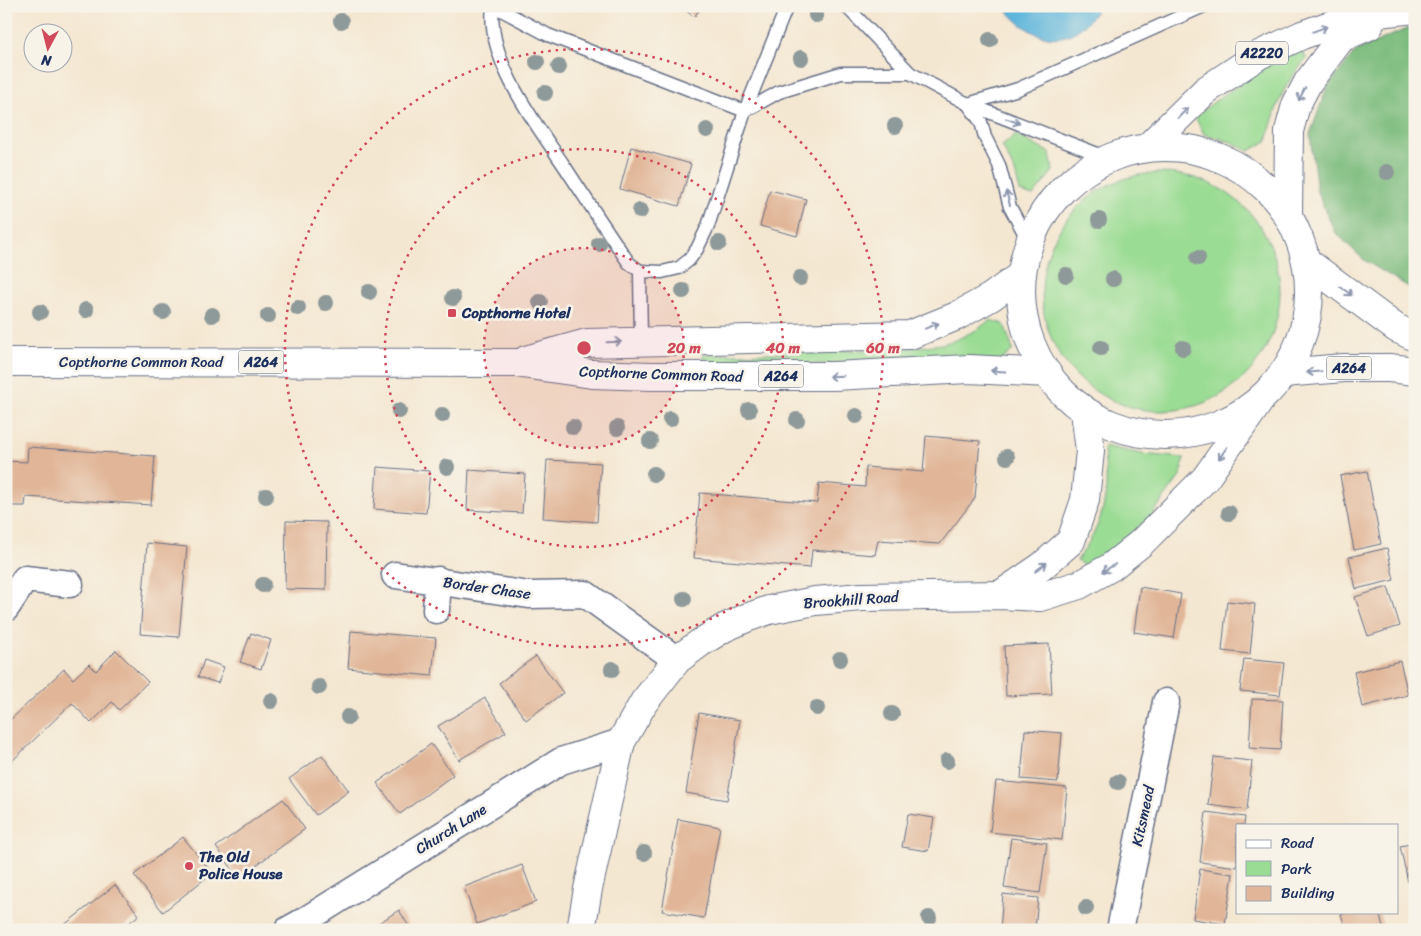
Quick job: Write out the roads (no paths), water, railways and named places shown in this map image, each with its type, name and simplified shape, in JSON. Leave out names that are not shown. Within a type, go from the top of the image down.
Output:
[{"type":"main road","name":"A2220","points":[[1148,147],[1206,90],[1259,55],[1302,35],[1359,15],[1409,10]]},
{"type":"main road","name":"A2220","points":[[1288,215],[1289,131],[1296,105],[1308,82],[1342,38],[1409,10]]},
{"type":"main road","points":[[1148,147],[1183,148],[1224,159],[1254,177],[1288,215],[1299,238],[1307,262],[1310,281],[1306,322],[1301,339],[1283,374],[1261,399],[1237,414],[1216,423],[1180,433],[1156,435],[1131,431],[1114,425],[1085,410],[1064,393],[1047,374],[1030,341],[1022,307],[1021,275],[1029,242],[1052,200],[1077,177],[1108,158],[1148,147]]},
{"type":"main road","points":[[1307,262],[1396,328],[1415,337]]},
{"type":"main road","name":"Copthorne Common Road","points":[[515,363],[587,343],[910,335],[957,316],[991,297],[1021,275]]},
{"type":"main road","name":"Copthorne Common Road","points":[[6,362],[515,363],[592,374],[652,376],[834,376],[969,369],[1047,374]]},
{"type":"main road","name":"A264","points":[[1283,374],[1344,368],[1389,368],[1415,371]]},
{"type":"main road","name":"Brookhill Road","points":[[581,930],[588,889],[621,742],[644,702],[677,660],[724,628],[746,618],[769,610],[815,601],[862,597],[1000,595],[1040,597],[1079,585],[1111,567],[1141,543],[1205,479],[1261,399]]},
{"type":"main road","points":[[1000,595],[1041,567],[1071,541],[1085,500],[1090,451],[1085,410]]},
{"type":"street","name":"Border Chase","points":[[395,575],[529,595],[585,594],[677,660]]},
{"type":"street","points":[[6,608],[24,579],[70,584]]},
{"type":"street","points":[[436,610],[438,580]]},
{"type":"street","name":"Kitsmead","points":[[1120,930],[1166,702]]},
{"type":"street","name":"Church Lane","points":[[288,930],[561,761],[621,742]]},
{"type":"lane","points":[[745,111],[548,35],[493,6],[491,20],[500,56],[524,106],[628,263],[640,271],[662,272],[678,268],[689,260],[697,249],[708,226],[745,111],[788,6]]},
{"type":"lane","points":[[846,6],[910,73],[968,104],[1108,158]]},
{"type":"lane","points":[[968,104],[1018,89],[1204,6]]},
{"type":"lane","points":[[745,111],[779,92],[841,73],[910,73]]},
{"type":"lane","points":[[968,104],[981,122],[985,137],[999,165],[1010,207],[1029,242]]},
{"type":"lane","points":[[640,271],[641,342]]},
{"type":"water","points":[[1003,6],[1099,6],[1088,21],[1077,31],[1065,36],[1052,38],[1039,35],[1027,28]]},
{"type":"place","name":"Copthorne Hotel","points":[[452,313]]},
{"type":"place","name":"The Old Police House","points":[[189,866]]}]
